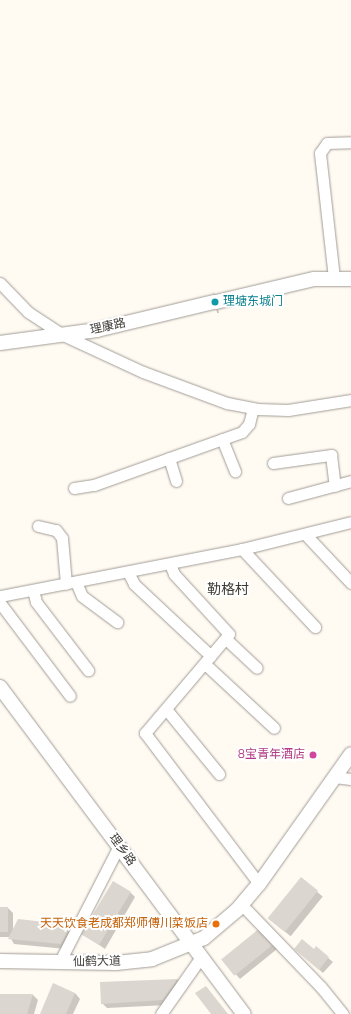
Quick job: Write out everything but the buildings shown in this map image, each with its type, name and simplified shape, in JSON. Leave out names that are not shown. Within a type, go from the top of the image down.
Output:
[{"type":"main road","name":"理康路","points":[[0,343],[97,330],[299,282],[334,278],[351,279]]},
{"type":"main road","name":"理乡路","points":[[0,687],[244,1014]]},
{"type":"main road","name":"仙鹤大道","points":[[0,961],[116,963],[152,958],[192,945],[214,931],[242,905],[259,884],[351,754]]},
{"type":"street","points":[[334,278],[320,153],[327,143],[351,142]]},
{"type":"street","points":[[0,283],[28,312],[62,335],[184,387],[228,403],[253,408],[288,410],[351,400]]},
{"type":"street","points":[[74,488],[94,485],[246,429],[253,408]]},
{"type":"street","points":[[222,439],[235,471]]},
{"type":"street","points":[[273,463],[331,455],[335,486]]},
{"type":"street","points":[[169,458],[176,481]]},
{"type":"street","points":[[288,498],[351,481]]},
{"type":"street","points":[[0,596],[242,549],[306,535],[351,522]]},
{"type":"street","points":[[38,526],[56,530],[62,538],[71,583],[82,596],[117,622]]},
{"type":"street","points":[[306,535],[351,583]]},
{"type":"street","points":[[242,549],[315,627]]},
{"type":"street","points":[[170,564],[174,574],[227,630],[226,638],[145,733],[259,884]]},
{"type":"street","points":[[128,572],[134,584],[274,728]]},
{"type":"street","points":[[33,590],[36,602],[88,670]]},
{"type":"street","points":[[0,603],[70,696]]},
{"type":"street","points":[[226,638],[257,668]]},
{"type":"street","points":[[166,709],[218,774]]},
{"type":"street","points":[[334,777],[351,779]]},
{"type":"street","points":[[60,963],[119,846]]},
{"type":"street","points":[[242,905],[318,983],[343,1014]]},
{"type":"street","points":[[161,1014],[201,956]]},
{"type":"place","name":"理塘东城门","points":[[215,302]]},
{"type":"place","name":"8宝青年酒店","points":[[313,755]]},
{"type":"place","name":"天天饮食老成都郑师傅川菜饭店","points":[[216,924]]},
{"type":"district","name":"勒格村","points":[[228,590]]}]
